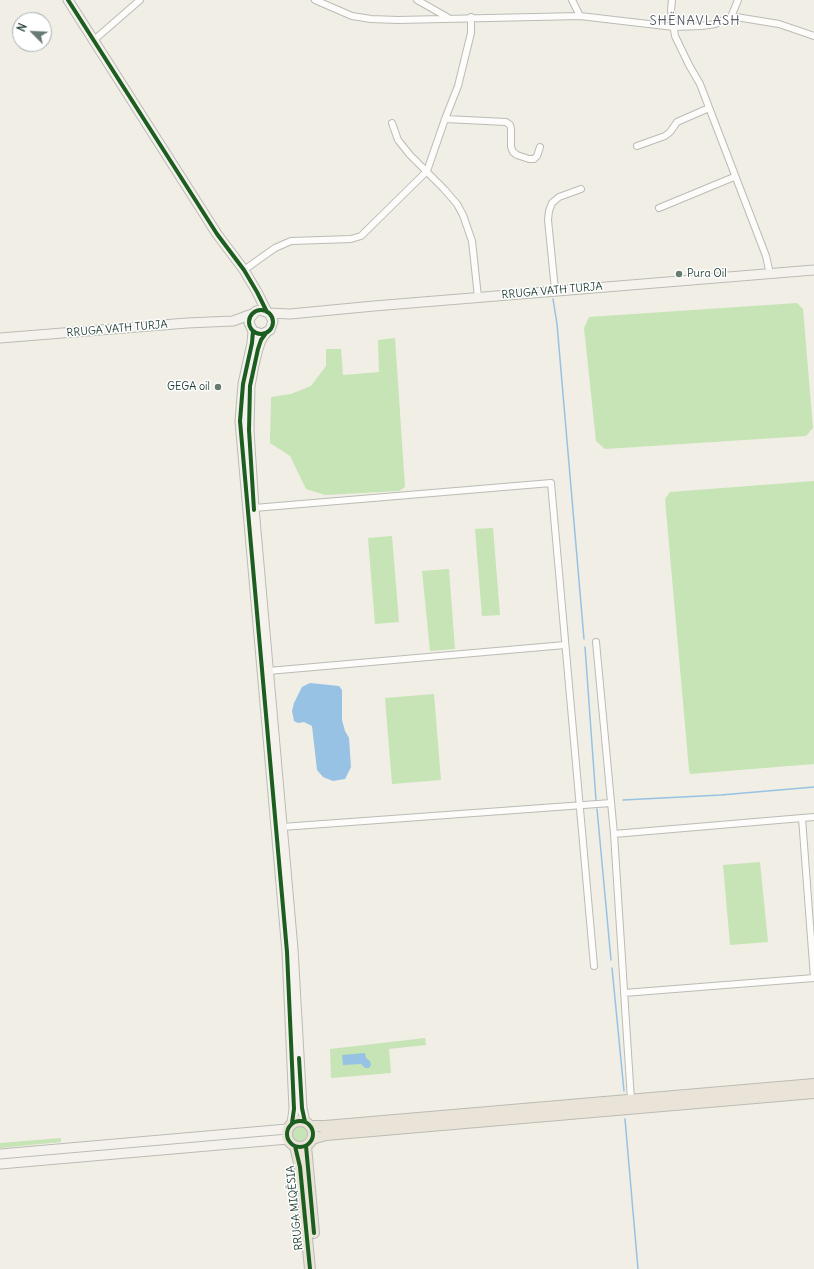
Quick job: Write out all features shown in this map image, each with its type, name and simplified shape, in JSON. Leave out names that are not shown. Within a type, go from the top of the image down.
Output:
[{"type":"main road","points":[[814,1084],[325,1126],[308,1124],[300,1120],[290,1135],[300,1147],[326,1135],[814,1093]]},
{"type":"main road","points":[[308,1124],[313,1131],[309,1143]]},
{"type":"main road","name":"RRUGA MIQËSIA","points":[[290,1135],[300,1167],[310,1269]]},
{"type":"main road","name":"RRUGA MIQËSIA","points":[[309,1143],[317,1269]]},
{"type":"street","points":[[68,0],[217,234],[244,270],[268,312],[272,316],[269,329],[261,340],[258,349],[250,386],[249,430],[254,508],[296,987],[302,1108],[308,1124]]},
{"type":"street","points":[[94,40],[140,0]]},
{"type":"street","points":[[316,0],[352,16],[371,19],[398,20],[471,17],[580,16],[674,27],[715,24],[731,17],[736,17],[779,24],[813,34]]},
{"type":"street","points":[[417,0],[448,18]]},
{"type":"street","points":[[572,0],[580,16]]},
{"type":"street","points":[[672,0],[671,10],[675,36],[700,84],[734,177],[766,256],[770,274]]},
{"type":"street","points":[[731,17],[738,0]]},
{"type":"street","points":[[244,270],[275,248],[292,241],[351,239],[361,236],[427,171],[458,86],[466,59],[471,33],[471,17]]},
{"type":"street","points":[[637,146],[665,136],[677,122],[709,108]]},
{"type":"street","points":[[445,119],[506,122],[510,125],[511,147],[513,152],[529,159],[534,159],[540,147]]},
{"type":"street","points":[[392,123],[398,140],[410,155],[457,204],[463,215],[472,241],[478,297]]},
{"type":"street","points":[[659,208],[734,177]]},
{"type":"street","points":[[555,290],[548,220],[549,211],[552,203],[559,196],[582,190]]},
{"type":"street","name":"RRUGA VATH TURJA","points":[[234,321],[260,310],[290,314],[555,290],[814,270]]},
{"type":"street","points":[[257,292],[256,304],[249,323],[252,329],[252,343],[243,384],[240,421],[287,952],[294,1109],[290,1135]]},
{"type":"street","name":"RRUGA VATH TURJA","points":[[0,338],[187,323],[234,321],[241,322],[262,334],[290,314]]},
{"type":"street","points":[[254,508],[551,483],[594,966]]},
{"type":"street","points":[[596,642],[614,834],[631,1100]]},
{"type":"street","points":[[268,671],[565,645]]},
{"type":"street","points":[[282,827],[611,803]]},
{"type":"street","points":[[614,834],[814,817]]},
{"type":"street","points":[[624,993],[814,978],[802,818]]},
{"type":"street","points":[[0,1154],[290,1135]]},
{"type":"street","points":[[0,1164],[290,1135]]},
{"type":"green space","points":[[797,303],[803,309],[813,428],[806,436],[605,449],[596,441],[584,328],[589,317]]},
{"type":"green space","points":[[395,338],[405,487],[399,491],[325,495],[306,489],[290,456],[270,443],[271,397],[291,394],[311,386],[326,366],[326,349],[341,349],[343,375],[379,372],[378,340]]},
{"type":"green space","points":[[814,481],[814,764],[690,774],[665,499],[670,492]]},
{"type":"green space","points":[[493,528],[500,615],[482,616],[475,529]]},
{"type":"green space","points":[[392,536],[399,622],[375,624],[368,538]]},
{"type":"green space","points":[[449,569],[455,649],[430,651],[422,571]]},
{"type":"green space","points":[[434,694],[441,780],[392,784],[385,698]]},
{"type":"green space","points":[[760,862],[768,942],[730,945],[723,865]]},
{"type":"green space","points":[[425,1038],[426,1045],[389,1049],[391,1073],[331,1078],[330,1049]]},
{"type":"green space","points":[[299,1126],[305,1128],[307,1134],[305,1140],[299,1142],[293,1140],[291,1134],[293,1128]]},
{"type":"green space","points":[[61,1138],[61,1142],[0,1148],[0,1143]]},
{"type":"water","points":[[310,683],[339,686],[342,690],[342,720],[349,738],[351,767],[345,779],[333,781],[323,777],[317,770],[312,726],[304,722],[298,723],[294,721],[292,711],[294,703],[302,687]]},
{"type":"water","points":[[365,1053],[366,1058],[370,1061],[371,1065],[369,1068],[365,1068],[361,1064],[343,1065],[342,1055]]},
{"type":"waterway","points":[[553,299],[557,324],[584,639]]},
{"type":"waterway","points":[[585,647],[596,800]]},
{"type":"waterway","points":[[623,800],[721,795],[814,787]]},
{"type":"waterway","points":[[597,809],[611,960]]},
{"type":"waterway","points":[[612,968],[624,1091]]},
{"type":"waterway","points":[[625,1119],[638,1269]]},
{"type":"cycle path","points":[[68,0],[217,234],[244,270],[267,312]]},
{"type":"cycle path","points":[[261,310],[266,311],[272,317],[273,322],[272,327],[266,333],[261,334],[256,333],[250,327],[249,322],[250,317],[256,311],[261,310]]},
{"type":"cycle path","points":[[253,331],[252,343],[243,384],[240,421],[287,952],[294,1109],[292,1123]]},
{"type":"cycle path","points":[[254,510],[249,430],[250,386],[258,349],[261,340],[266,333]]},
{"type":"cycle path","points":[[299,1058],[302,1108],[305,1122]]},
{"type":"cycle path","points":[[300,1121],[309,1125],[313,1134],[309,1143],[300,1147],[291,1143],[287,1134],[291,1125],[300,1121]]},
{"type":"cycle path","points":[[295,1146],[300,1167],[310,1269]]},
{"type":"cycle path","points":[[306,1146],[314,1233]]},
{"type":"place","name":"Pura Oil","points":[[679,274]]},
{"type":"place","name":"GEGA oil","points":[[218,387]]},
{"type":"district","name":"SHËNAVLASH","points":[[695,21]]}]
